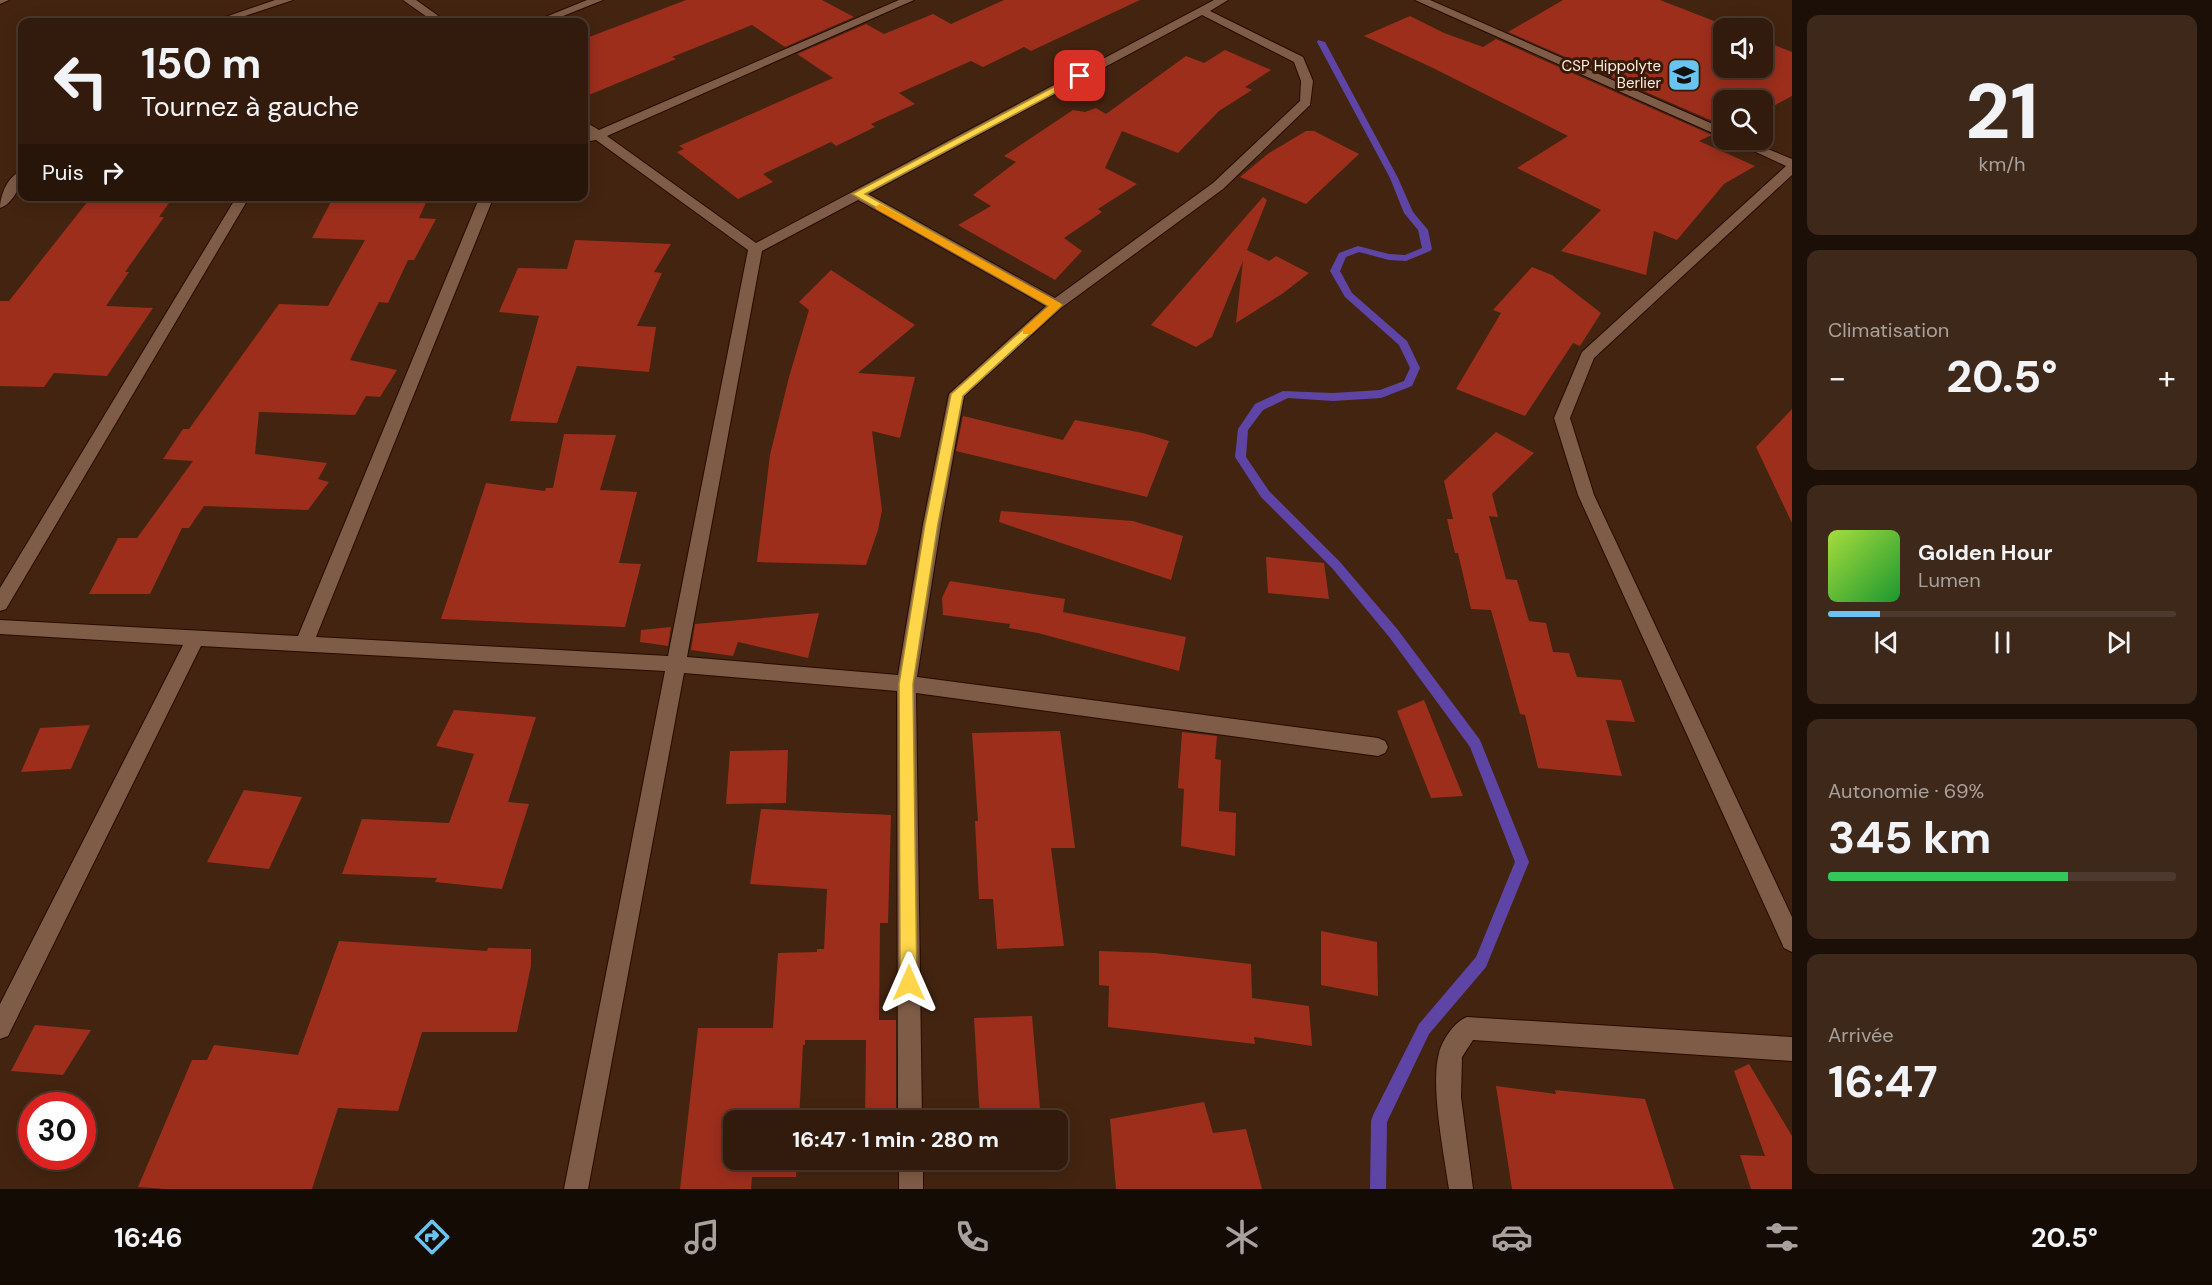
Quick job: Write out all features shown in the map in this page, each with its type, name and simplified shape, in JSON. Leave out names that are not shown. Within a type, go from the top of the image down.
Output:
[{"type":"street","points":[[230,18],[288,0]]},
{"type":"street","points":[[409,0],[435,18]]},
{"type":"street","points":[[550,18],[597,0]]},
{"type":"street","points":[[588,139],[908,0]]},
{"type":"street","points":[[755,249],[1222,0]]},
{"type":"street","points":[[1421,0],[1713,129]]},
{"type":"street","points":[[910,1110],[906,684],[932,524],[957,394],[1056,305],[1218,186],[1306,102],[1307,81],[1299,60],[1202,11]]},
{"type":"street","points":[[588,128],[755,249]]},
{"type":"street","points":[[1758,150],[1792,166],[1587,356],[1562,418],[1586,495],[1792,941]]},
{"type":"street","points":[[0,204],[18,180]]},
{"type":"street","points":[[858,194],[1056,305]]},
{"type":"street","points":[[0,604],[241,201]]},
{"type":"street","points":[[304,643],[486,201]]},
{"type":"street","points":[[576,1189],[755,249]]},
{"type":"street","points":[[0,627],[675,664],[906,684],[1378,747]]},
{"type":"street","points":[[0,1028],[196,637]]},
{"type":"street","points":[[1461,1189],[1449,1096],[1450,1054],[1467,1028],[1792,1049]]},
{"type":"street","points":[[911,1170],[911,1189]]},
{"type":"building","points":[[686,0],[822,0],[854,17],[785,47],[752,25],[672,57],[676,59],[588,95],[588,37]]},
{"type":"building","points":[[1004,0],[1140,0],[1031,51],[1024,47],[983,67],[971,61],[899,93],[915,104],[871,124],[875,127],[836,146],[831,142],[763,174],[773,182],[738,199],[677,152],[684,149],[679,146],[833,78],[797,54],[866,24],[884,34],[933,14],[951,24]]},
{"type":"building","points":[[1563,0],[1660,0],[1713,21],[1713,78],[1773,78],[1773,44],[1792,52],[1792,96],[1773,106],[1773,90],[1713,90],[1713,121],[1508,32]]},
{"type":"building","points":[[1410,16],[1444,33],[1483,47],[1496,39],[1712,135],[1699,141],[1713,147],[1713,150],[1719,150],[1755,166],[1724,184],[1677,240],[1654,231],[1646,275],[1561,251],[1601,210],[1517,168],[1568,136],[1364,36]]},
{"type":"building","points":[[1225,50],[1271,70],[1245,87],[1252,90],[1219,111],[1178,153],[1122,131],[1105,168],[1137,184],[1098,209],[1102,212],[1064,238],[1082,251],[1055,280],[958,225],[991,206],[973,195],[1016,162],[1004,156],[1073,110],[1085,112],[1096,108],[1106,114],[1186,56],[1204,63]]},
{"type":"building","points":[[1306,131],[1314,131],[1359,154],[1306,204],[1240,177],[1269,153]]},
{"type":"building","points":[[1263,197],[1267,200],[1247,250],[1269,261],[1276,256],[1309,273],[1282,294],[1236,323],[1243,261],[1212,337],[1196,347],[1151,325]]},
{"type":"building","points":[[88,201],[170,201],[159,217],[164,217],[125,272],[129,272],[106,306],[153,308],[107,376],[54,373],[44,387],[0,386],[0,301],[9,301]]},
{"type":"building","points":[[331,201],[427,201],[419,218],[436,219],[414,260],[408,260],[388,303],[379,302],[350,360],[397,370],[380,397],[366,396],[355,415],[259,412],[255,454],[327,463],[318,479],[329,482],[308,510],[204,506],[189,528],[182,528],[150,594],[89,594],[118,538],[137,538],[193,461],[163,459],[183,429],[189,429],[279,304],[328,306],[365,240],[312,238]]},
{"type":"building","points":[[575,240],[671,244],[654,272],[662,273],[637,326],[656,327],[649,372],[577,366],[557,423],[510,421],[539,316],[499,312],[518,268],[567,269]]},
{"type":"building","points":[[1532,267],[1552,275],[1601,313],[1580,346],[1573,343],[1525,416],[1456,389],[1501,313],[1493,310]]},
{"type":"building","points":[[831,270],[915,325],[858,373],[915,377],[900,438],[872,431],[882,510],[878,530],[866,565],[757,562],[770,455],[789,377],[809,310],[799,302]]},
{"type":"building","points":[[1792,409],[1792,523],[1756,447]]},
{"type":"building","points":[[963,416],[1063,440],[1075,420],[1143,433],[1169,441],[1147,497],[956,451]]},
{"type":"building","points":[[1496,432],[1534,453],[1492,494],[1498,517],[1489,516],[1506,579],[1517,580],[1529,621],[1546,623],[1553,652],[1569,653],[1577,677],[1621,680],[1635,722],[1606,720],[1622,776],[1538,768],[1525,715],[1520,714],[1491,610],[1471,609],[1458,553],[1455,553],[1447,519],[1453,519],[1444,481]]},
{"type":"building","points":[[564,434],[616,435],[600,490],[637,492],[619,563],[641,564],[625,627],[441,619],[486,483],[545,491],[546,488],[553,488]]},
{"type":"building","points":[[1001,511],[1133,521],[1183,536],[1171,580],[999,522]]},
{"type":"building","points":[[1266,557],[1324,563],[1329,599],[1268,593]]},
{"type":"building","points":[[950,581],[1065,599],[1063,612],[1186,637],[1179,671],[1038,633],[1009,628],[1010,624],[943,615],[942,598]]},
{"type":"building","points":[[819,613],[808,658],[738,642],[733,656],[691,650],[695,624]]},
{"type":"building","points":[[671,627],[668,646],[640,642],[641,630]]},
{"type":"building","points":[[1424,700],[1463,796],[1431,798],[1397,711]]},
{"type":"building","points":[[454,710],[536,717],[508,802],[529,804],[502,889],[435,882],[437,878],[342,874],[362,819],[449,823],[474,754],[436,746]]},
{"type":"building","points":[[90,725],[71,769],[21,772],[40,728]]},
{"type":"building","points":[[1060,731],[1075,848],[1051,848],[1064,946],[997,949],[993,899],[979,899],[975,821],[978,821],[972,733]]},
{"type":"building","points":[[1182,732],[1217,736],[1215,759],[1221,760],[1219,811],[1236,813],[1235,856],[1181,846],[1184,789],[1178,788]]},
{"type":"building","points":[[788,750],[786,803],[726,804],[730,751]]},
{"type":"building","points":[[244,790],[302,797],[269,869],[207,862]]},
{"type":"building","points":[[761,809],[891,815],[888,923],[880,923],[879,1020],[896,1020],[896,1110],[865,1110],[866,1040],[805,1040],[800,1110],[723,1110],[723,1170],[796,1170],[796,1177],[752,1177],[751,1189],[680,1189],[698,1028],[773,1028],[778,953],[817,952],[817,949],[824,949],[827,889],[750,884]]},
{"type":"building","points":[[1321,931],[1377,942],[1378,996],[1321,985]]},
{"type":"building","points":[[339,941],[487,951],[488,948],[531,949],[531,966],[517,1032],[422,1032],[398,1111],[338,1108],[312,1189],[138,1187],[192,1060],[207,1060],[214,1045],[298,1055]]},
{"type":"building","points":[[1099,951],[1155,953],[1251,964],[1252,998],[1309,1006],[1312,1046],[1254,1037],[1255,1044],[1108,1027],[1109,986],[1099,985]]},
{"type":"building","points":[[1032,1016],[1040,1110],[979,1110],[974,1018]]},
{"type":"building","points":[[35,1025],[91,1030],[63,1075],[11,1071]]},
{"type":"building","points":[[1749,1064],[1792,1136],[1792,1189],[1751,1189],[1740,1155],[1765,1156],[1734,1071]]},
{"type":"building","points":[[1496,1086],[1556,1094],[1555,1090],[1645,1099],[1674,1189],[1512,1189]]},
{"type":"building","points":[[1204,1102],[1213,1133],[1246,1129],[1262,1189],[1116,1189],[1110,1119]]},
{"type":"waterway","points":[[1321,42],[1394,178],[1409,213],[1423,230],[1427,249],[1406,258],[1389,257],[1358,249],[1342,255],[1335,271],[1348,295],[1403,343],[1415,368],[1408,383],[1381,394],[1333,397],[1287,394],[1259,407],[1243,429],[1240,457],[1265,494],[1336,565],[1394,634],[1475,744],[1522,862],[1481,962],[1424,1029],[1379,1121],[1378,1189]]},
{"type":"slow traffic","points":[[880,207],[1056,305],[1027,332]]},
{"type":"place","name":"CSP Hippolyte Berlier","points":[[1684,75]]},
{"type":"route","points":[[909,983],[906,684],[932,524],[957,394],[1056,305],[858,194],[1080,76]]}]
